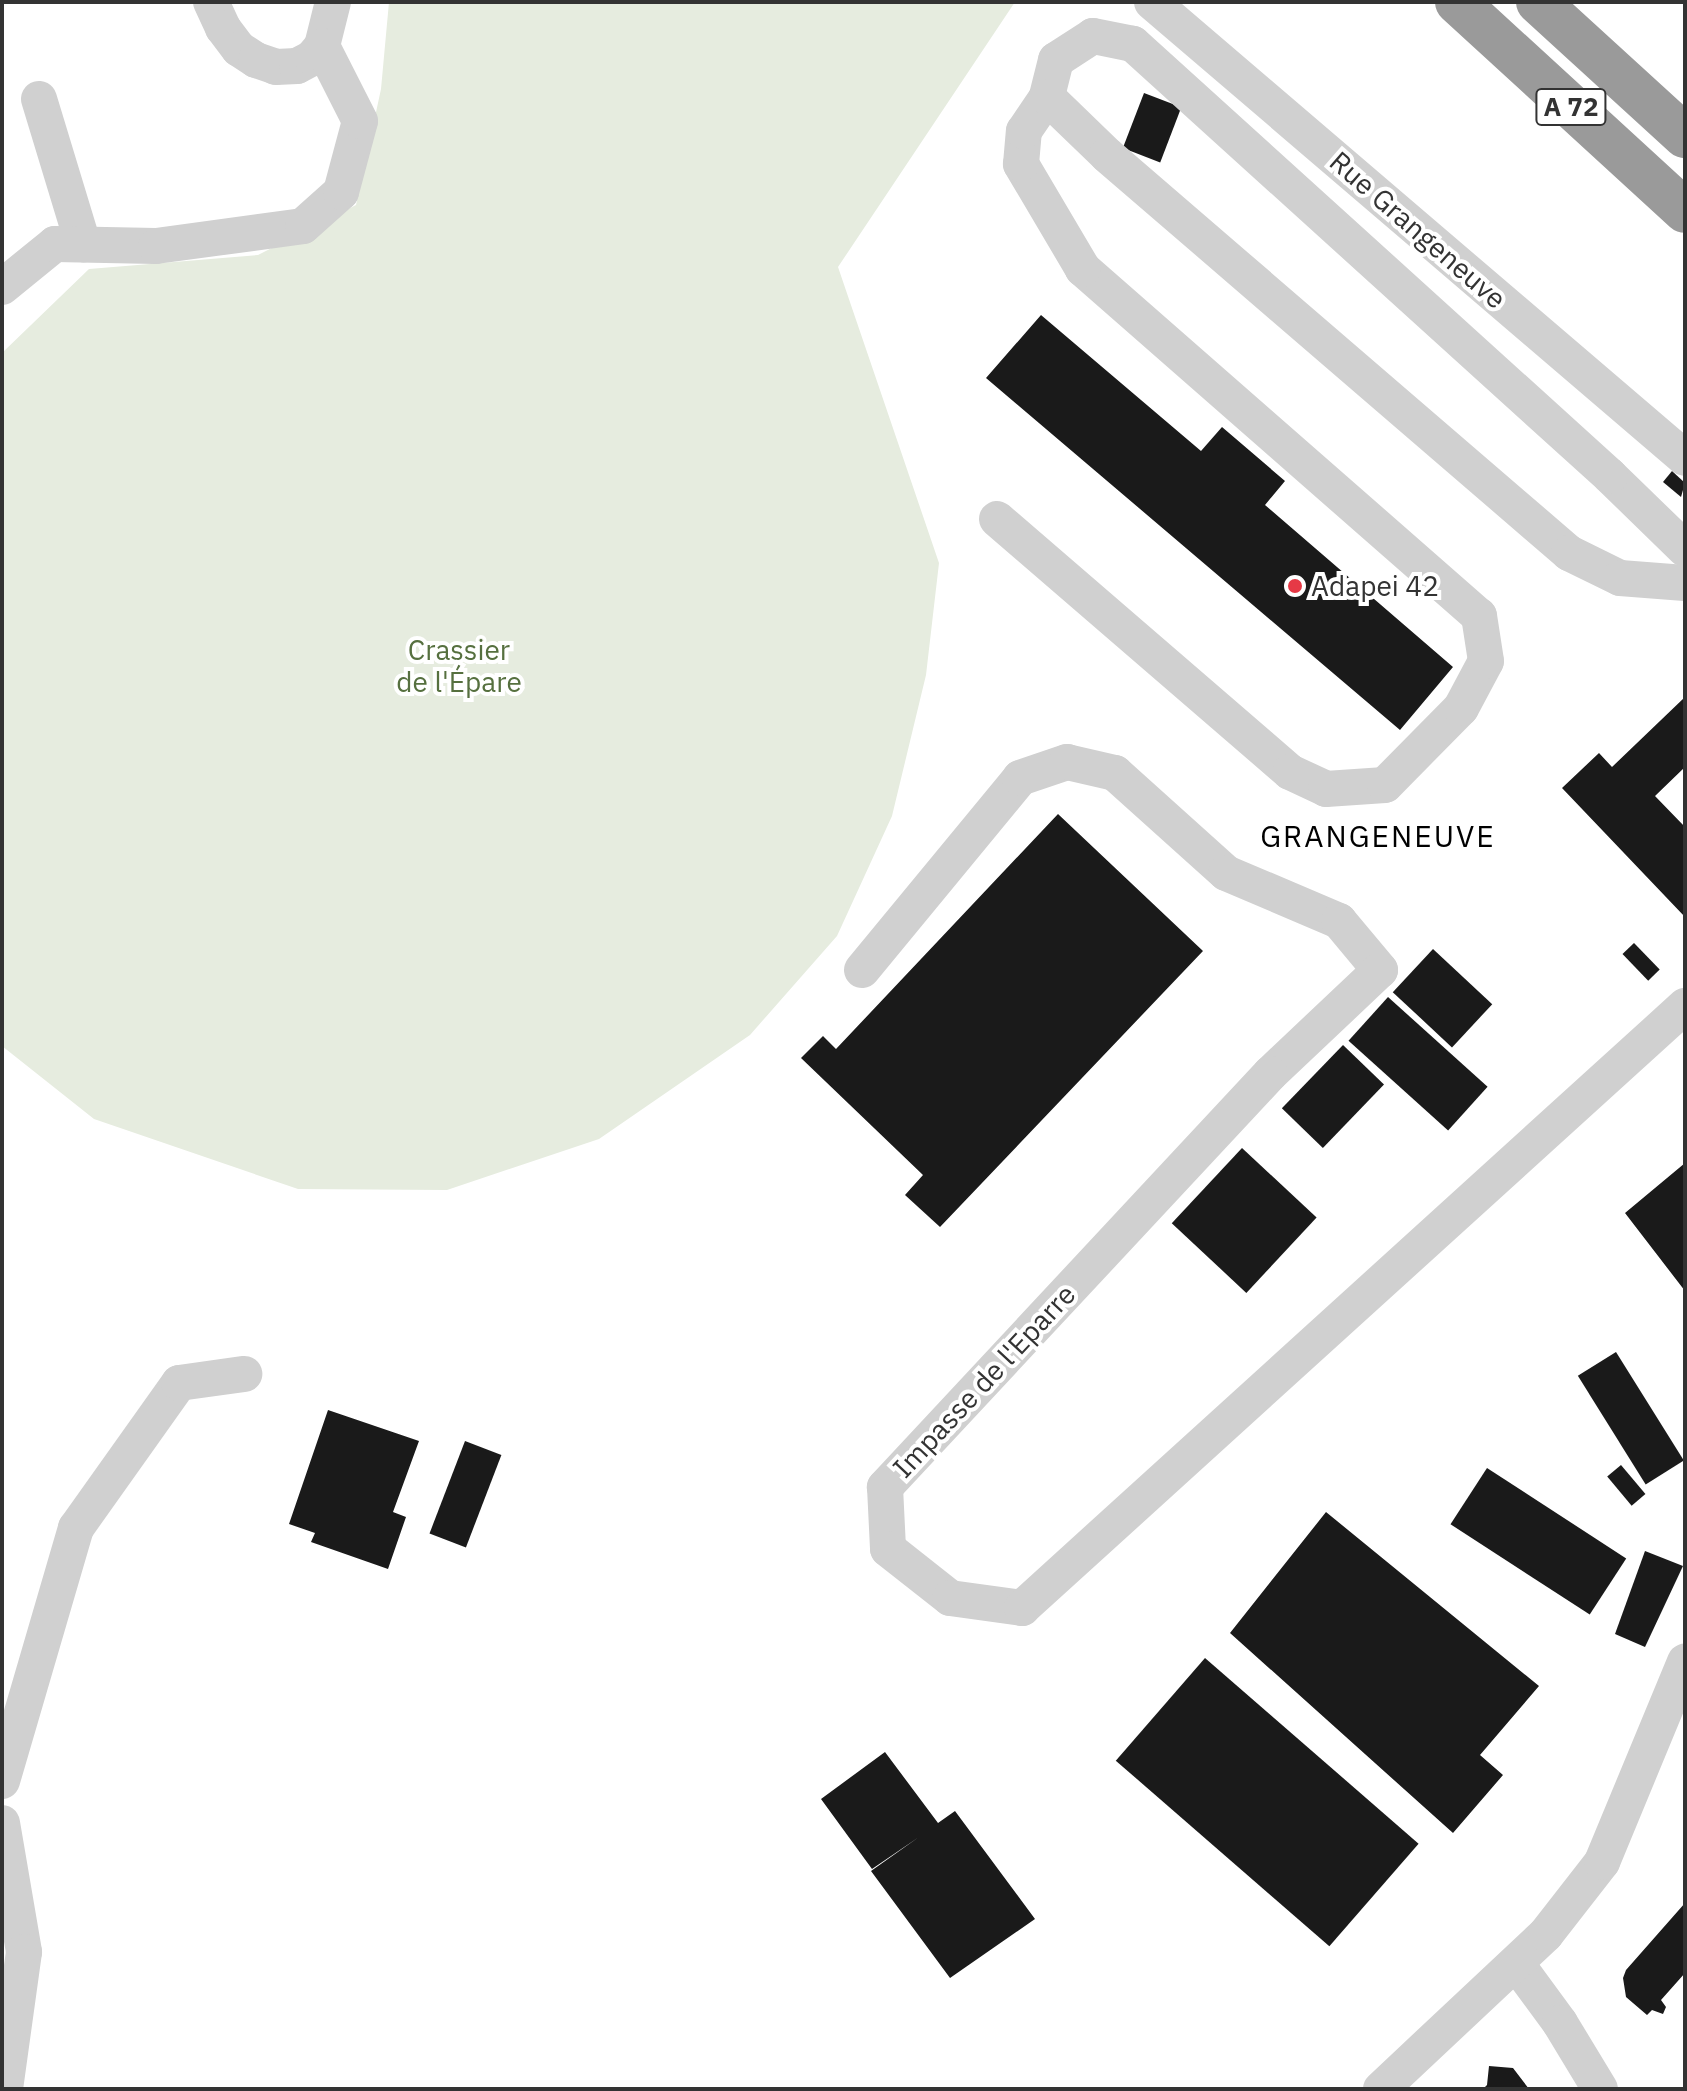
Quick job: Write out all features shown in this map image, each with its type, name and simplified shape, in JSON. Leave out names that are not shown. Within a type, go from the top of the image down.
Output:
[{"type":"highway","name":"A 72","points":[[1457,2],[1685,211]]},
{"type":"highway","name":"A 72","points":[[1538,2],[1685,136]]},
{"type":"street","points":[[211,2],[223,28],[239,49],[256,60],[276,67],[297,66],[312,58],[322,46],[333,2]]},
{"type":"street","name":"Rue Grangeneuve","points":[[1152,2],[1685,458]]},
{"type":"street","points":[[997,519],[1290,772],[1326,789],[1385,785],[1461,708],[1486,661],[1479,616],[1083,269],[1021,164],[1024,131],[1047,97],[1056,60],[1093,36],[1133,44],[1610,476],[1685,549]]},
{"type":"street","points":[[2,287],[55,244],[156,246],[303,226],[341,192],[360,121],[322,46]]},
{"type":"street","points":[[1047,97],[1107,155],[1569,553],[1620,578],[1685,583]]},
{"type":"street","points":[[39,99],[83,244]]},
{"type":"street","name":"Impasse de l'Eparre","points":[[862,970],[1020,778],[1067,762],[1115,773],[1226,873],[1339,921],[1380,970],[1270,1074],[885,1487],[888,1549],[950,1598],[1022,1608],[1685,1006]]},
{"type":"street","points":[[2,1781],[76,1528],[179,1383],[244,1374]]},
{"type":"street","points":[[1381,2089],[1546,1934],[1602,1862],[1685,1662]]},
{"type":"street","points":[[2,1823],[24,1952],[5,2089]]},
{"type":"street","points":[[1516,1963],[1560,2023],[1600,2089]]},
{"type":"green space","name":"Crassier de l'Épare","points":[[389,2],[1015,2],[838,267],[939,563],[926,675],[892,816],[837,936],[750,1035],[599,1139],[447,1190],[298,1189],[94,1119],[2,1046],[2,353],[89,269],[258,255],[356,205],[381,89]]},
{"type":"building","points":[[1144,93],[1181,107],[1160,162],[1123,148]]},
{"type":"building","name":"Adapei 42","points":[[1041,315],[1201,451],[1222,427],[1285,481],[1265,505],[1453,667],[1400,730],[986,378]]},
{"type":"building","points":[[1672,471],[1685,483],[1681,497],[1663,482]]},
{"type":"building","points":[[1685,697],[1685,767],[1655,796],[1685,827],[1685,917],[1562,788],[1599,753],[1612,767]]},
{"type":"building","points":[[1058,814],[1203,951],[940,1227],[905,1195],[923,1175],[801,1058],[823,1036],[836,1049]]},
{"type":"building","points":[[1634,943],[1660,970],[1648,981],[1622,954]]},
{"type":"building","points":[[1433,949],[1492,1004],[1452,1047],[1393,992]]},
{"type":"building","points":[[1388,997],[1488,1087],[1448,1131],[1349,1041]]},
{"type":"building","points":[[1343,1045],[1384,1085],[1323,1148],[1282,1108]]},
{"type":"building","points":[[1242,1148],[1317,1218],[1246,1293],[1172,1223]]},
{"type":"building","points":[[1685,1163],[1684,1223],[1685,1291],[1625,1213]]},
{"type":"building","points":[[1616,1352],[1684,1461],[1646,1484],[1578,1376]]},
{"type":"building","points":[[328,1410],[419,1441],[393,1512],[406,1517],[388,1569],[311,1542],[315,1533],[289,1524]]},
{"type":"building","points":[[465,1441],[501,1455],[466,1547],[430,1533]]},
{"type":"building","points":[[1621,1465],[1645,1494],[1632,1506],[1607,1477]]},
{"type":"building","points":[[1487,1468],[1626,1558],[1590,1615],[1451,1524]]},
{"type":"building","points":[[1326,1512],[1539,1686],[1480,1755],[1503,1775],[1453,1833],[1230,1633]]},
{"type":"building","points":[[1645,1551],[1683,1566],[1645,1647],[1615,1634]]},
{"type":"building","points":[[1205,1658],[1419,1844],[1329,1946],[1116,1761]]},
{"type":"building","points":[[885,1752],[938,1823],[955,1811],[1035,1919],[950,1978],[871,1871],[919,1837],[872,1869],[821,1799]]},
{"type":"building","points":[[1685,1903],[1685,1973],[1661,2000],[1666,2007],[1663,2014],[1652,2010],[1647,2015],[1626,1997],[1623,1978],[1626,1970]]},
{"type":"building","points":[[1489,2066],[1513,2068],[1529,2089],[1483,2089],[1487,2085]]},
{"type":"place","name":"Adapei 42","points":[[1295,586]]},
{"type":"district","name":"GRANGENEUVE","points":[[1378,836]]}]
